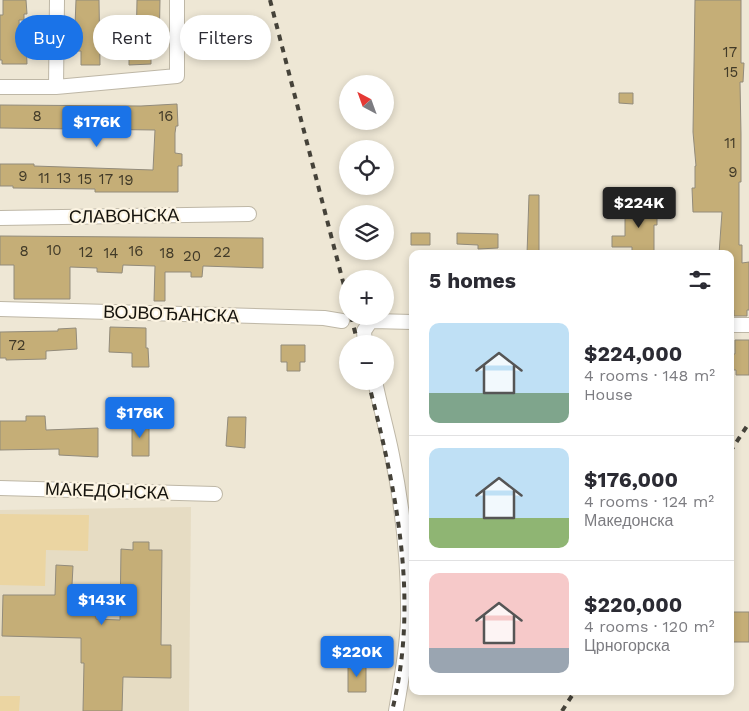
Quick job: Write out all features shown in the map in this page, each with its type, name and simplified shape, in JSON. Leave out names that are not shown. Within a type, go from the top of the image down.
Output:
[{"type":"street","points":[[56,87],[57,0]]},
{"type":"street","points":[[0,87],[56,87],[177,76],[177,0]]},
{"type":"street","name":"СЛАВОНСКА","points":[[0,218],[249,214]]},
{"type":"street","name":"ВОЈВОЂАНСКА","points":[[0,309],[324,318],[339,320]]},
{"type":"street","points":[[364,335],[364,332],[373,320],[409,322]]},
{"type":"street","points":[[734,325],[749,325]]},
{"type":"street","points":[[376,390],[398,488],[407,573],[408,622],[404,665],[396,711]]},
{"type":"street","name":"МАКЕДОНСКА","points":[[0,488],[215,494]]},
{"type":"shaded area","points":[[191,507],[189,711],[0,711],[0,510]]},
{"type":"shaded area","points":[[0,514],[89,515],[88,551],[46,550],[45,586],[0,585]]},
{"type":"shaded area","points":[[0,696],[20,696],[19,711],[0,711]]},
{"type":"building","points":[[3,0],[26,0],[27,14],[15,15],[15,60],[27,60],[27,64],[2,64],[2,60],[0,60],[0,15],[3,15]]},
{"type":"building","points":[[76,0],[99,0],[99,15],[93,15],[93,60],[100,60],[100,65],[81,65],[81,60],[83,60],[83,15],[75,15]]},
{"type":"building","points":[[137,0],[160,0],[160,15],[137,15]]},
{"type":"building","points":[[695,0],[741,0],[741,63],[744,63],[743,82],[740,82],[741,182],[739,182],[739,245],[742,245],[742,263],[749,262],[749,310],[747,310],[747,316],[734,316],[734,250],[719,250],[722,212],[693,212],[692,188],[695,188],[696,166],[693,132]]},
{"type":"building","points":[[129,60],[151,60],[151,64],[129,65]]},
{"type":"building","points":[[619,93],[633,93],[633,104],[619,103]]},
{"type":"building","points":[[177,104],[178,126],[176,126],[175,133],[175,153],[182,154],[182,166],[178,166],[178,192],[95,192],[95,189],[13,188],[13,186],[0,186],[0,164],[153,170],[155,130],[0,128],[0,105],[141,106]]},
{"type":"building","points":[[529,195],[539,195],[539,250],[527,250]]},
{"type":"building","points":[[657,200],[654,250],[632,250],[632,247],[612,247],[612,236],[625,236],[625,207],[647,206],[647,201]]},
{"type":"building","points":[[411,233],[430,233],[430,245],[411,245]]},
{"type":"building","points":[[457,233],[498,234],[498,248],[478,249],[478,245],[457,244]]},
{"type":"building","points":[[0,236],[263,238],[263,268],[203,266],[202,277],[191,277],[191,272],[165,272],[165,301],[154,301],[155,266],[123,265],[122,273],[97,272],[97,268],[70,267],[70,299],[14,299],[14,265],[0,265]]},
{"type":"building","points":[[110,327],[146,328],[146,348],[148,348],[149,367],[132,367],[132,353],[109,352]]},
{"type":"building","points":[[76,328],[77,349],[46,351],[46,359],[6,360],[6,358],[0,358],[0,332],[58,331],[58,329]]},
{"type":"building","points":[[735,340],[749,340],[749,375],[736,375],[736,370],[734,370]]},
{"type":"building","points":[[281,345],[305,345],[305,362],[300,362],[300,371],[287,371],[287,362],[281,362]]},
{"type":"building","points":[[26,416],[45,416],[46,430],[98,428],[98,457],[59,455],[59,449],[0,450],[0,421],[26,421]]},
{"type":"building","points":[[228,417],[246,417],[245,448],[226,446]]},
{"type":"building","points":[[132,420],[144,420],[144,428],[149,428],[149,456],[132,456]]},
{"type":"building","points":[[133,542],[149,542],[149,550],[162,550],[161,645],[171,645],[171,678],[123,677],[122,711],[83,711],[84,663],[81,663],[81,638],[2,636],[3,595],[55,595],[56,565],[73,566],[72,585],[96,586],[96,619],[120,620],[121,549],[133,550]]},
{"type":"building","points":[[734,612],[749,612],[749,642],[734,642]]},
{"type":"building","points":[[366,664],[366,692],[348,692],[348,665]]},
{"type":"railway","points":[[270,0],[340,270]]},
{"type":"railway","points":[[353,325],[356,335]]},
{"type":"railway","points":[[370,390],[388,463],[401,545],[404,586],[404,628],[400,669],[392,711]]},
{"type":"railway","points":[[734,446],[749,423]]},
{"type":"railway","points":[[562,711],[572,695]]}]
